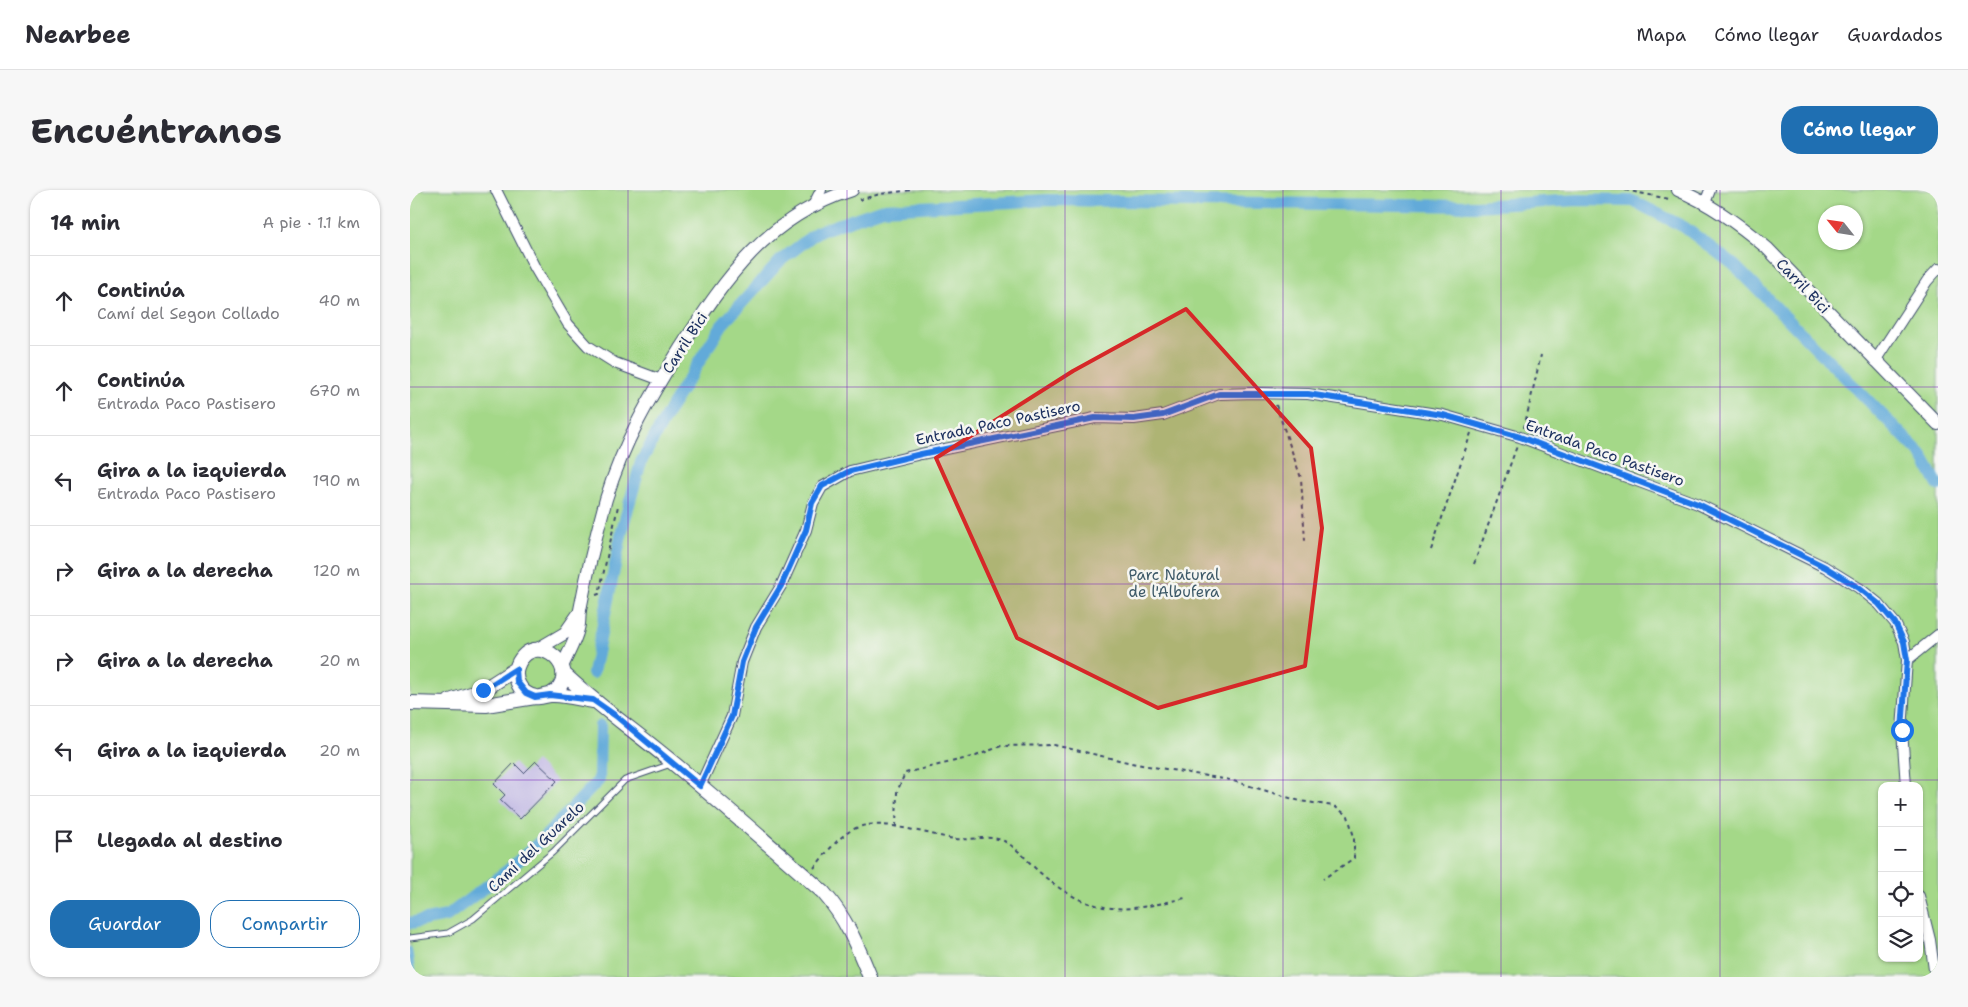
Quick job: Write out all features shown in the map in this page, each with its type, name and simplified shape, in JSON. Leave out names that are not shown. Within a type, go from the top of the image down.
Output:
[{"type":"main road","points":[[438,705],[483,690],[516,669],[521,658],[536,650],[552,654],[562,670],[593,700],[674,763],[823,892],[839,910],[851,929],[870,977]]},
{"type":"main road","points":[[516,669],[519,687],[535,697]]},
{"type":"main road","points":[[550,695],[560,686],[562,670]]},
{"type":"main road","points":[[410,703],[486,705],[550,695],[593,700]]},
{"type":"street","points":[[496,190],[535,268],[568,324],[588,346],[615,363],[661,380]]},
{"type":"street","points":[[813,206],[821,190]]},
{"type":"street","points":[[1705,203],[1710,190]]},
{"type":"street","points":[[1674,194],[1705,203],[1742,227],[1767,248],[1938,424]]},
{"type":"street","points":[[562,670],[578,629],[606,501],[622,450],[639,415],[712,300],[739,264],[762,241],[800,212],[813,206],[852,196]]},
{"type":"street","points":[[1875,361],[1926,281],[1938,269]]},
{"type":"street","name":"Entrada Paco Pastisero","points":[[700,786],[732,716],[742,662],[756,627],[784,578],[806,530],[812,503],[822,486],[850,471],[1095,418],[1134,419],[1163,415],[1219,394],[1318,396],[1443,415],[1521,437],[1698,504],[1825,567],[1859,588],[1879,604],[1895,623],[1904,642],[1907,660],[1902,730],[1906,782]]},
{"type":"street","points":[[536,650],[565,633],[582,605]]},
{"type":"street","points":[[1907,660],[1938,635]]},
{"type":"street","points":[[1923,912],[1930,940],[1934,977]]},
{"type":"lane","name":"Camí del Guarelo","points":[[410,938],[448,933],[473,919],[553,852],[625,780],[674,763]]},
{"type":"path","points":[[852,196],[911,190]]},
{"type":"path","points":[[1626,190],[1674,194]]},
{"type":"path","points":[[1474,564],[1521,437],[1541,355]]},
{"type":"path","points":[[1272,394],[1301,478],[1305,541]]},
{"type":"path","points":[[1431,550],[1474,424]]},
{"type":"path","points":[[582,605],[599,594],[618,503]]},
{"type":"path","points":[[896,827],[896,792],[906,773],[976,756],[1001,746],[1054,746],[1136,764],[1230,780],[1300,801],[1334,806],[1348,816],[1354,837],[1354,858],[1323,880]]},
{"type":"path","points":[[807,877],[834,844],[862,826],[884,825],[958,839],[977,837],[1002,840],[1018,850],[1053,884],[1091,904],[1114,909],[1137,909],[1185,898]]},
{"type":"highlighted area","points":[[1186,309],[1311,448],[1322,528],[1305,666],[1158,708],[1017,638],[936,458],[1073,371]]},
{"type":"green space","name":"Parc Natural de l'Albufera","points":[[410,190],[1938,190],[1938,977],[410,977]]},
{"type":"building","points":[[536,761],[557,781],[520,819],[500,800],[505,795],[494,784],[514,763],[524,773]]},
{"type":"waterway","points":[[593,673],[623,526],[641,462],[671,407],[722,325],[780,261],[817,232],[883,209],[1048,200],[1475,206],[1578,200],[1633,201],[1684,227],[1734,265],[1921,454],[1938,485]]},
{"type":"waterway","points":[[410,923],[447,916],[508,870],[543,839],[599,780],[600,726]]},
{"type":"waterway","points":[[410,949],[414,977]]},
{"type":"route","points":[[483,690],[516,669],[519,687],[529,695],[541,698],[550,695],[593,700],[616,716],[700,786],[732,716],[742,662],[756,627],[781,586],[806,530],[812,503],[822,486],[850,471],[921,454],[1095,418],[1134,419],[1163,415],[1219,394],[1308,394],[1443,415],[1520,437],[1698,504],[1825,567],[1859,588],[1879,604],[1895,623],[1904,642],[1907,660],[1902,730]]}]
